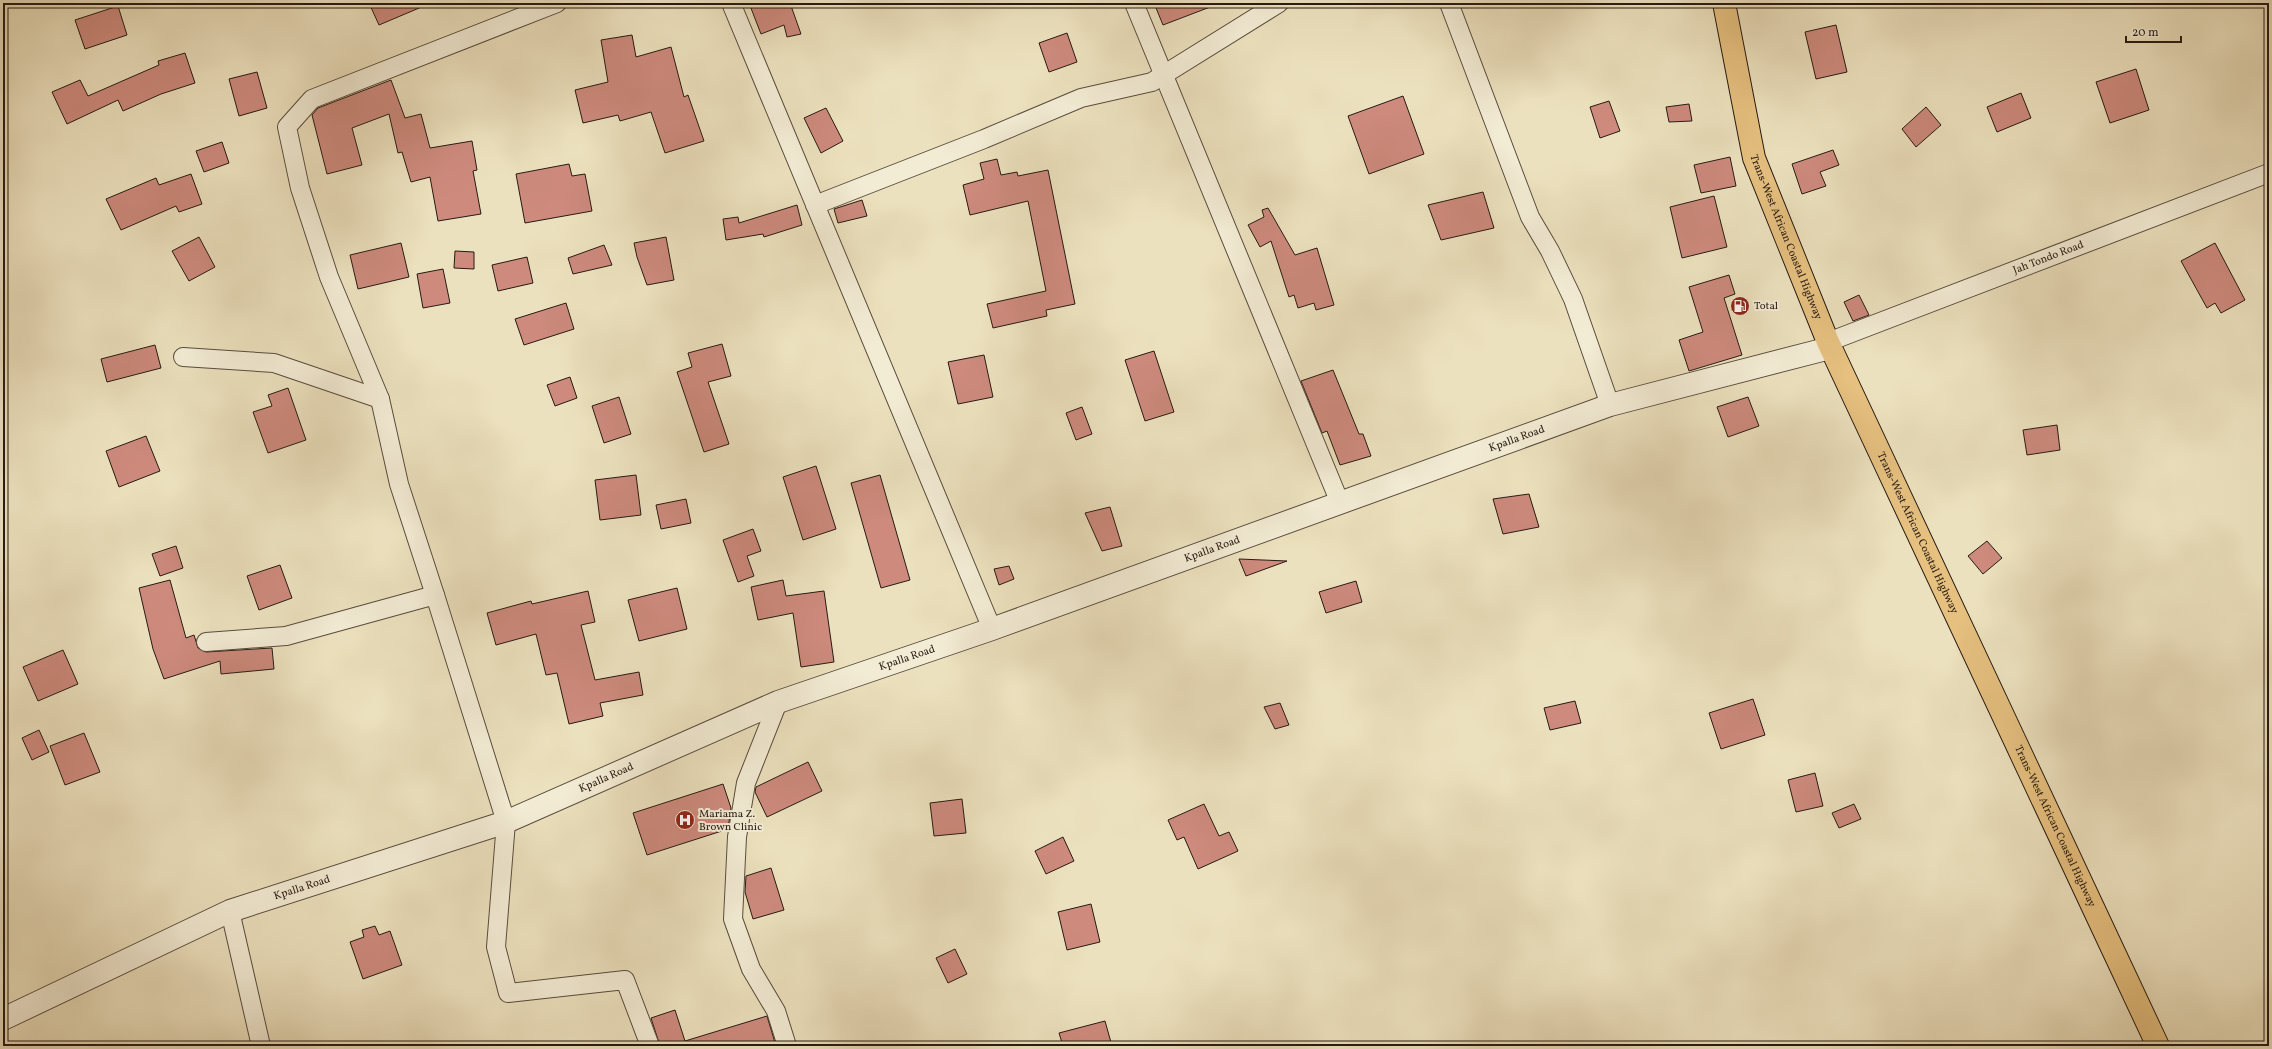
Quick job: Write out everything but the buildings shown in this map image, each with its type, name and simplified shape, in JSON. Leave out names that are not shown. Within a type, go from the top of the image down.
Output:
[{"type":"highway","name":"Trans-West African Coastal Highway","points":[[1724,3],[1754,158],[1829,345],[2158,1046]]},
{"type":"street","points":[[557,3],[312,99],[287,127],[300,188],[329,277],[380,399],[399,484],[506,822],[496,947],[508,993],[624,980],[650,1046]]},
{"type":"street","points":[[731,3],[992,629]]},
{"type":"street","points":[[1134,3],[1340,503]]},
{"type":"street","points":[[815,205],[984,139],[1081,98],[1152,82],[1279,3]]},
{"type":"street","points":[[1449,3],[1530,217],[1550,251],[1573,298],[1610,405]]},
{"type":"street","name":"Jah Tondo Road","points":[[1829,345],[2269,173]]},
{"type":"street","name":"Kpalla Road","points":[[3,1019],[230,911],[506,822],[778,702],[992,629],[1610,405],[1829,345]]},
{"type":"street","points":[[183,358],[274,363],[380,399]]},
{"type":"street","points":[[206,642],[286,636],[435,595]]},
{"type":"street","points":[[778,702],[746,783],[737,837],[733,919],[751,969],[776,1011],[787,1046]]},
{"type":"street","points":[[230,911],[261,1046]]},
{"type":"place","name":"Total","points":[[1740,306]]},
{"type":"place","name":"Mariama Z. Brown Clinic","points":[[685,820]]}]
